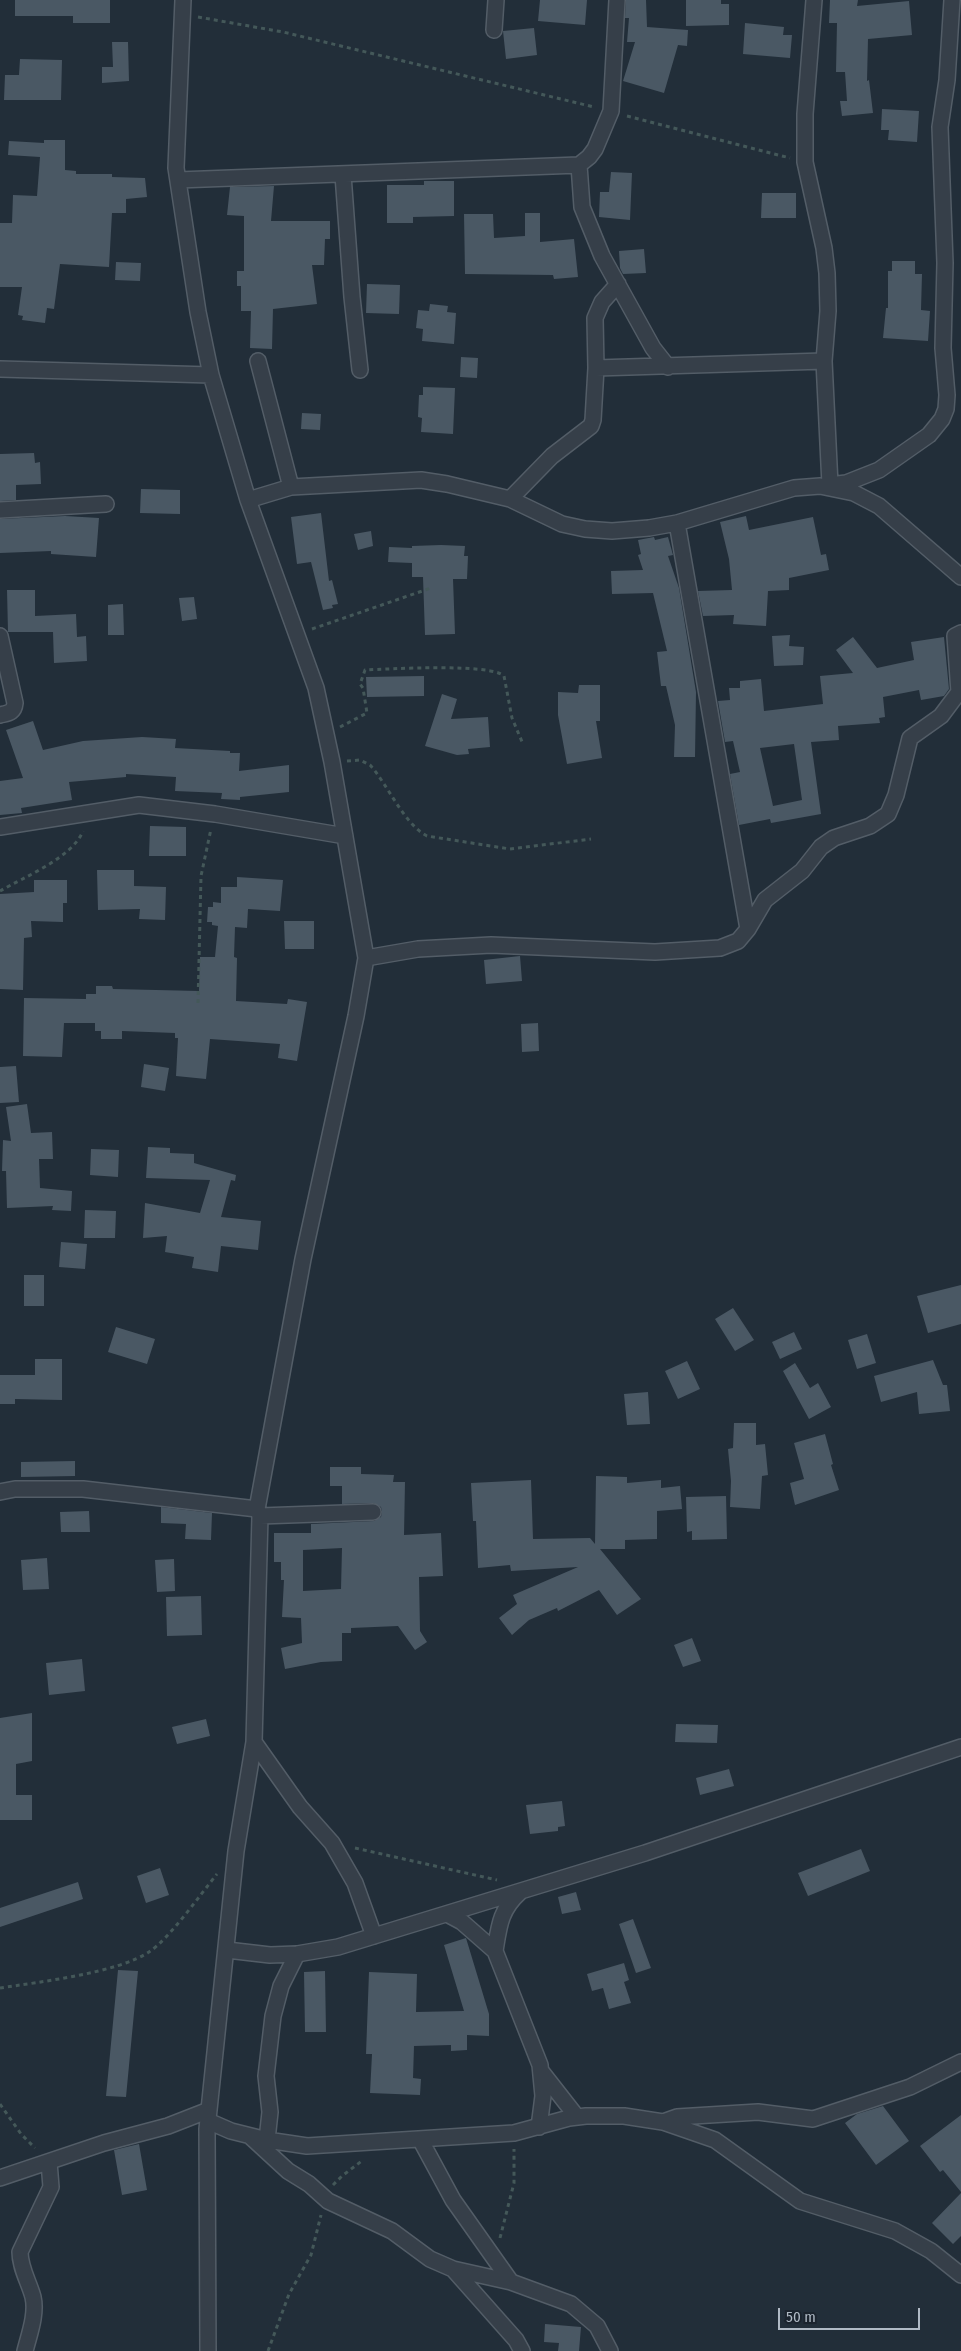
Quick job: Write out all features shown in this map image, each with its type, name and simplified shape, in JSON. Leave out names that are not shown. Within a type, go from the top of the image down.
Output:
[{"type":"street","points":[[494,30],[496,0]]},
{"type":"street","points":[[178,180],[579,165],[595,149],[611,111],[617,0]]},
{"type":"street","points":[[814,0],[805,114],[805,162],[824,248],[827,273],[828,311],[824,361],[825,486]]},
{"type":"street","points":[[248,500],[291,487],[421,480],[447,484],[510,499],[562,524],[585,529],[612,531],[649,528],[677,523],[794,488],[846,483],[879,470],[929,435],[942,419],[946,409],[947,395],[943,348],[944,263],[940,127],[947,80],[952,0]]},
{"type":"street","points":[[183,7],[176,168],[198,312],[211,375],[248,500],[316,688],[332,762],[366,958],[356,1016],[303,1259],[259,1512],[254,1742],[236,1851],[208,2116],[208,2351]]},
{"type":"street","points":[[579,165],[582,207],[602,256],[653,348],[668,367]]},
{"type":"street","points":[[344,175],[352,297],[360,370]]},
{"type":"street","points":[[510,499],[552,456],[590,426],[593,420],[596,368],[596,311],[618,284]]},
{"type":"street","points":[[258,361],[291,487]]},
{"type":"street","points":[[596,368],[824,361]]},
{"type":"street","points":[[0,369],[211,375]]},
{"type":"street","points":[[825,486],[854,493],[879,506],[961,577]]},
{"type":"street","points":[[0,510],[106,504]]},
{"type":"street","points":[[677,523],[748,929]]},
{"type":"street","points":[[366,958],[418,949],[491,945],[567,949],[696,951],[720,948],[738,941],[748,929],[765,900],[802,871],[822,847],[834,838],[870,826],[888,814],[896,795],[910,738],[941,716],[959,692],[955,636],[961,633]]},
{"type":"street","points":[[0,636],[15,703],[14,709],[10,713],[0,715]]},
{"type":"street","points":[[0,826],[139,805],[215,814],[345,836]]},
{"type":"street","points":[[0,1492],[15,1489],[84,1489],[259,1512],[373,1512]]},
{"type":"street","points":[[254,1742],[300,1807],[332,1843],[356,1883],[374,1936]]},
{"type":"street","points":[[227,1950],[270,1955],[297,1954],[338,1947],[645,1853],[961,1747]]},
{"type":"street","points":[[495,1951],[501,1918],[508,1903],[525,1891]]},
{"type":"street","points":[[447,1914],[462,1922],[495,1951],[541,2071],[577,2117]]},
{"type":"street","points":[[267,2140],[270,2112],[266,2076],[273,2016],[281,1986],[297,1954]]},
{"type":"street","points":[[663,2122],[677,2117],[758,2112],[813,2119],[910,2087],[961,2062]]},
{"type":"street","points":[[539,2127],[542,2096],[541,2071]]},
{"type":"street","points":[[0,2178],[104,2143],[208,2116],[231,2131],[267,2140],[308,2146],[462,2138],[514,2133],[577,2117],[624,2116],[663,2122],[715,2140],[800,2201],[895,2231],[931,2251],[961,2276]]},
{"type":"street","points":[[250,2136],[288,2171],[309,2184],[323,2197],[342,2209],[392,2231],[430,2259],[453,2269],[511,2282],[571,2304],[597,2326],[610,2351]]},
{"type":"street","points":[[420,2139],[453,2200],[511,2282]]},
{"type":"street","points":[[25,2351],[34,2315],[33,2298],[20,2259],[20,2252],[51,2187],[49,2162]]},
{"type":"street","points":[[453,2269],[516,2340],[522,2351]]},
{"type":"path","points":[[183,7],[611,111],[805,162]]},
{"type":"path","points":[[297,634],[431,588]]},
{"type":"path","points":[[326,734],[367,713],[363,688],[360,684],[365,670],[419,668],[492,670],[501,672],[507,682],[512,718],[523,744]]},
{"type":"path","points":[[332,762],[360,760],[370,765],[411,822],[420,832],[427,836],[510,849],[592,839]]},
{"type":"path","points":[[0,891],[59,857],[80,839],[91,812]]},
{"type":"path","points":[[198,1003],[201,876],[215,814]]},
{"type":"path","points":[[332,1843],[480,1875],[525,1891]]},
{"type":"path","points":[[0,1988],[131,1962],[150,1951],[219,1872]]},
{"type":"path","points":[[0,2104],[21,2134],[49,2162]]},
{"type":"path","points":[[494,2260],[514,2183],[514,2133]]},
{"type":"path","points":[[268,2351],[289,2294],[311,2255],[323,2197],[342,2176],[389,2141]]},
{"type":"building","points":[[15,0],[110,0],[110,23],[73,23],[73,16],[15,16]]},
{"type":"building","points":[[540,0],[587,0],[585,25],[538,21]]},
{"type":"building","points":[[626,0],[646,0],[647,27],[688,30],[687,46],[678,45],[664,93],[623,81],[635,42],[627,42],[629,18],[625,18]]},
{"type":"building","points":[[686,0],[721,0],[721,4],[729,4],[729,25],[686,26]]},
{"type":"building","points":[[830,0],[858,0],[857,6],[909,1],[912,35],[868,39],[867,81],[869,80],[873,113],[842,116],[840,101],[847,101],[845,72],[836,72],[837,23],[829,23]]},
{"type":"building","points":[[745,23],[784,27],[783,35],[792,35],[790,58],[743,54]]},
{"type":"building","points":[[534,28],[537,55],[506,59],[503,31]]},
{"type":"building","points":[[112,42],[128,42],[129,81],[102,83],[102,67],[113,67]]},
{"type":"building","points":[[20,59],[62,60],[61,100],[4,100],[5,75],[19,75]]},
{"type":"building","points":[[882,109],[919,111],[917,142],[888,140],[889,130],[881,130]]},
{"type":"building","points":[[44,140],[65,140],[65,170],[76,171],[76,174],[112,174],[112,177],[145,178],[147,197],[126,199],[126,213],[112,213],[109,267],[60,264],[54,309],[47,308],[45,323],[22,320],[23,316],[18,315],[22,287],[0,287],[0,223],[12,223],[13,195],[37,196],[40,157],[8,155],[9,141],[44,143]]},
{"type":"building","points":[[611,172],[632,173],[630,220],[599,217],[600,192],[609,192]]},
{"type":"building","points":[[424,181],[454,181],[454,216],[413,217],[413,223],[387,223],[387,185],[424,185]]},
{"type":"building","points":[[274,186],[271,221],[330,221],[330,239],[325,239],[324,265],[312,265],[317,304],[273,309],[272,349],[250,348],[251,311],[241,311],[241,286],[237,286],[237,271],[244,271],[244,216],[227,215],[230,187]]},
{"type":"building","points":[[762,193],[796,193],[796,218],[761,218]]},
{"type":"building","points":[[525,213],[540,213],[540,242],[574,239],[578,277],[554,279],[553,275],[465,274],[464,214],[493,214],[494,238],[525,236]]},
{"type":"building","points":[[644,249],[646,273],[623,274],[620,268],[619,251]]},
{"type":"building","points":[[892,261],[915,261],[915,274],[922,274],[921,310],[930,311],[928,341],[883,338],[886,308],[888,308],[888,271],[892,271]]},
{"type":"building","points":[[116,262],[141,263],[140,281],[115,280]]},
{"type":"building","points":[[367,284],[400,285],[399,314],[366,313]]},
{"type":"building","points":[[430,304],[448,306],[447,312],[456,313],[454,344],[422,341],[423,329],[416,328],[418,310],[429,311]]},
{"type":"building","points":[[461,357],[478,358],[477,378],[460,377]]},
{"type":"building","points":[[423,387],[455,388],[453,434],[421,432],[422,418],[418,417],[419,395],[423,395]]},
{"type":"building","points":[[302,413],[321,414],[320,430],[301,429]]},
{"type":"building","points":[[34,453],[35,463],[40,462],[41,484],[16,485],[16,500],[0,501],[0,454]]},
{"type":"building","points":[[141,489],[180,490],[180,514],[140,513]]},
{"type":"building","points":[[321,513],[329,581],[332,580],[338,604],[332,605],[333,608],[323,610],[311,562],[297,564],[291,517]]},
{"type":"building","points":[[65,516],[99,518],[96,557],[51,554],[51,551],[0,553],[0,519]]},
{"type":"building","points":[[746,516],[749,530],[813,517],[821,555],[826,554],[829,570],[789,578],[789,590],[768,591],[766,626],[733,624],[734,615],[703,616],[698,591],[732,590],[729,559],[720,522]]},
{"type":"building","points":[[371,531],[373,546],[358,550],[354,534]]},
{"type":"building","points":[[654,537],[655,540],[668,537],[673,555],[668,556],[679,588],[696,692],[695,757],[674,757],[675,725],[666,686],[661,686],[657,652],[667,651],[653,593],[612,594],[611,571],[643,570],[638,555],[641,554],[638,540]]},
{"type":"building","points":[[412,546],[465,546],[464,556],[468,556],[467,579],[453,579],[455,634],[425,635],[423,577],[412,577],[412,563],[388,562],[389,547],[412,548]]},
{"type":"building","points":[[7,590],[35,590],[35,616],[76,614],[77,637],[86,636],[87,661],[54,663],[53,632],[8,632]]},
{"type":"building","points":[[194,597],[197,619],[182,621],[179,598]]},
{"type":"building","points":[[123,604],[124,635],[108,635],[108,605]]},
{"type":"building","points":[[790,635],[789,646],[804,647],[803,665],[774,666],[772,636]]},
{"type":"building","points":[[853,637],[877,668],[914,660],[911,642],[944,637],[949,689],[944,696],[921,700],[919,690],[883,697],[885,717],[879,718],[880,723],[838,726],[839,740],[811,742],[821,814],[771,823],[770,819],[739,825],[730,774],[740,772],[733,741],[725,742],[718,701],[730,700],[729,688],[740,688],[740,681],[761,679],[764,711],[823,704],[820,676],[853,673],[836,650]],"holes":[[[794,744],[802,800],[773,806],[760,748]]]},
{"type":"building","points":[[424,676],[424,696],[367,697],[366,677]]},
{"type":"building","points":[[579,685],[600,685],[600,721],[596,721],[602,758],[567,764],[558,715],[558,692],[578,693]]},
{"type":"building","points":[[442,694],[457,699],[451,719],[488,717],[490,747],[468,749],[469,754],[457,755],[425,746]]},
{"type":"building","points":[[33,721],[43,750],[83,741],[142,737],[176,739],[175,748],[240,753],[239,771],[289,765],[289,792],[240,797],[240,800],[221,799],[222,793],[175,791],[176,777],[126,774],[126,777],[69,782],[72,800],[21,808],[22,813],[0,815],[0,781],[23,778],[6,730]]},
{"type":"building","points":[[150,826],[186,827],[186,856],[149,856]]},
{"type":"building","points":[[97,870],[134,870],[134,886],[166,887],[165,920],[139,919],[140,909],[98,910]]},
{"type":"building","points":[[237,877],[283,880],[280,911],[248,909],[247,928],[235,927],[234,957],[237,958],[236,1001],[287,1004],[288,999],[307,1002],[297,1061],[278,1058],[280,1044],[210,1039],[206,1079],[176,1076],[178,1038],[175,1038],[175,1033],[122,1031],[122,1039],[101,1039],[101,1031],[95,1031],[95,1023],[64,1023],[62,1057],[23,1056],[24,998],[86,999],[86,994],[96,994],[96,986],[112,986],[113,989],[199,991],[200,957],[215,957],[218,926],[212,925],[212,922],[207,922],[208,907],[213,907],[213,902],[221,903],[221,887],[237,887]]},
{"type":"building","points":[[34,880],[67,880],[67,903],[63,903],[63,922],[31,921],[32,937],[24,938],[23,990],[0,989],[0,894],[34,892]]},
{"type":"building","points":[[284,921],[314,921],[314,949],[285,949]]},
{"type":"building","points":[[520,956],[522,981],[486,984],[484,960]]},
{"type":"building","points":[[538,1023],[539,1051],[522,1052],[521,1024]]},
{"type":"building","points":[[144,1064],[169,1068],[165,1091],[141,1087]]},
{"type":"building","points":[[16,1066],[19,1102],[0,1103],[0,1067]]},
{"type":"building","points":[[27,1104],[31,1133],[52,1132],[53,1159],[39,1159],[40,1188],[72,1191],[71,1211],[52,1210],[53,1206],[7,1208],[6,1171],[2,1171],[3,1140],[11,1141],[6,1107]]},
{"type":"building","points":[[148,1147],[170,1148],[170,1153],[194,1154],[194,1163],[236,1175],[235,1181],[231,1180],[221,1217],[261,1221],[258,1250],[221,1246],[218,1272],[192,1268],[194,1257],[165,1252],[167,1236],[143,1238],[145,1203],[200,1213],[210,1180],[146,1178]]},
{"type":"building","points":[[91,1149],[119,1150],[118,1177],[90,1175]]},
{"type":"building","points":[[85,1210],[116,1211],[115,1238],[84,1238]]},
{"type":"building","points":[[61,1242],[87,1244],[85,1269],[59,1267]]},
{"type":"building","points":[[24,1275],[44,1275],[44,1306],[24,1306]]},
{"type":"building","points":[[961,1285],[961,1324],[928,1333],[917,1296]]},
{"type":"building","points":[[733,1308],[754,1340],[735,1351],[715,1319]]},
{"type":"building","points":[[116,1327],[155,1339],[147,1364],[108,1352]]},
{"type":"building","points":[[794,1332],[802,1349],[780,1359],[772,1342]]},
{"type":"building","points":[[867,1334],[876,1363],[857,1369],[848,1340]]},
{"type":"building","points":[[35,1359],[62,1359],[62,1400],[15,1399],[15,1404],[0,1404],[0,1375],[35,1375]]},
{"type":"building","points":[[933,1360],[943,1385],[947,1385],[950,1411],[919,1414],[917,1392],[881,1402],[874,1376]]},
{"type":"building","points":[[687,1361],[700,1389],[678,1399],[665,1371]]},
{"type":"building","points":[[795,1363],[810,1388],[818,1383],[831,1407],[809,1419],[783,1371]]},
{"type":"building","points":[[648,1392],[650,1424],[627,1425],[624,1394]]},
{"type":"building","points":[[734,1423],[756,1423],[756,1445],[765,1444],[768,1475],[762,1476],[760,1509],[730,1507],[731,1481],[728,1449],[733,1448]]},
{"type":"building","points":[[825,1434],[833,1464],[831,1465],[839,1490],[795,1505],[790,1483],[804,1479],[794,1443]]},
{"type":"building","points":[[75,1461],[75,1476],[21,1477],[21,1462]]},
{"type":"building","points":[[330,1467],[361,1467],[361,1474],[394,1475],[393,1482],[405,1482],[404,1535],[441,1533],[443,1576],[419,1577],[420,1631],[427,1642],[415,1650],[398,1626],[351,1628],[351,1633],[342,1633],[342,1661],[321,1662],[285,1669],[281,1648],[302,1643],[301,1618],[282,1617],[284,1580],[281,1580],[281,1562],[274,1562],[274,1533],[311,1533],[311,1524],[374,1521],[381,1517],[381,1507],[373,1503],[342,1504],[342,1486],[330,1486]],"holes":[[[342,1548],[341,1589],[303,1591],[303,1550]]]},
{"type":"building","points":[[596,1476],[627,1477],[627,1483],[661,1480],[661,1488],[680,1486],[682,1509],[657,1511],[657,1539],[625,1540],[625,1549],[600,1549],[641,1599],[617,1615],[599,1590],[558,1611],[557,1608],[529,1620],[512,1635],[499,1618],[517,1604],[513,1595],[578,1567],[511,1571],[510,1565],[478,1568],[476,1521],[473,1521],[471,1483],[531,1480],[533,1539],[590,1538],[595,1544]]},
{"type":"building","points":[[726,1496],[727,1539],[692,1540],[692,1531],[687,1532],[686,1497]]},
{"type":"building","points":[[161,1507],[212,1513],[211,1540],[185,1539],[186,1524],[161,1523]]},
{"type":"building","points":[[89,1511],[90,1532],[61,1532],[60,1512]]},
{"type":"building","points":[[47,1558],[49,1589],[23,1590],[21,1560]]},
{"type":"building","points":[[174,1559],[175,1591],[157,1592],[155,1560]]},
{"type":"building","points":[[201,1596],[202,1635],[167,1636],[166,1597]]},
{"type":"building","points":[[692,1638],[701,1661],[683,1667],[674,1645]]},
{"type":"building","points":[[82,1659],[85,1691],[49,1695],[46,1663]]},
{"type":"building","points":[[32,1713],[32,1761],[16,1764],[16,1795],[32,1795],[32,1820],[0,1820],[0,1718]]},
{"type":"building","points":[[206,1719],[210,1736],[177,1744],[172,1727]]},
{"type":"building","points":[[676,1724],[718,1725],[717,1743],[675,1742]]},
{"type":"building","points":[[729,1769],[734,1786],[700,1795],[696,1778]]},
{"type":"building","points":[[562,1801],[565,1826],[558,1827],[558,1831],[530,1834],[526,1805]]},
{"type":"building","points":[[861,1849],[870,1871],[808,1896],[798,1873]]},
{"type":"building","points":[[160,1868],[169,1895],[146,1903],[137,1876]]},
{"type":"building","points":[[78,1882],[83,1899],[0,1927],[0,1908]]},
{"type":"building","points":[[576,1892],[581,1910],[562,1914],[558,1897]]},
{"type":"building","points":[[633,1919],[651,1968],[636,1973],[619,1924]]},
{"type":"building","points":[[466,1938],[489,2014],[489,2036],[467,2035],[467,2050],[451,2051],[451,2045],[414,2046],[413,2078],[421,2079],[420,2095],[370,2093],[372,2054],[366,2054],[369,1972],[417,1974],[416,2012],[464,2011],[444,1945]]},
{"type":"building","points":[[624,1963],[629,1980],[624,1982],[631,2003],[609,2009],[603,1988],[592,1991],[587,1974]]},
{"type":"building","points":[[118,1970],[138,1971],[126,2097],[106,2096]]},
{"type":"building","points":[[325,1971],[326,2032],[305,2032],[304,1972]]},
{"type":"building","points":[[883,2106],[909,2141],[876,2165],[845,2123],[857,2114]]},
{"type":"building","points":[[961,2115],[961,2192],[943,2170],[940,2172],[920,2146]]},
{"type":"building","points":[[139,2144],[147,2190],[122,2195],[114,2150]]},
{"type":"building","points":[[961,2193],[961,2236],[953,2244],[932,2223]]},
{"type":"building","points":[[545,2324],[581,2327],[579,2351],[558,2351],[559,2343],[544,2342]]}]
